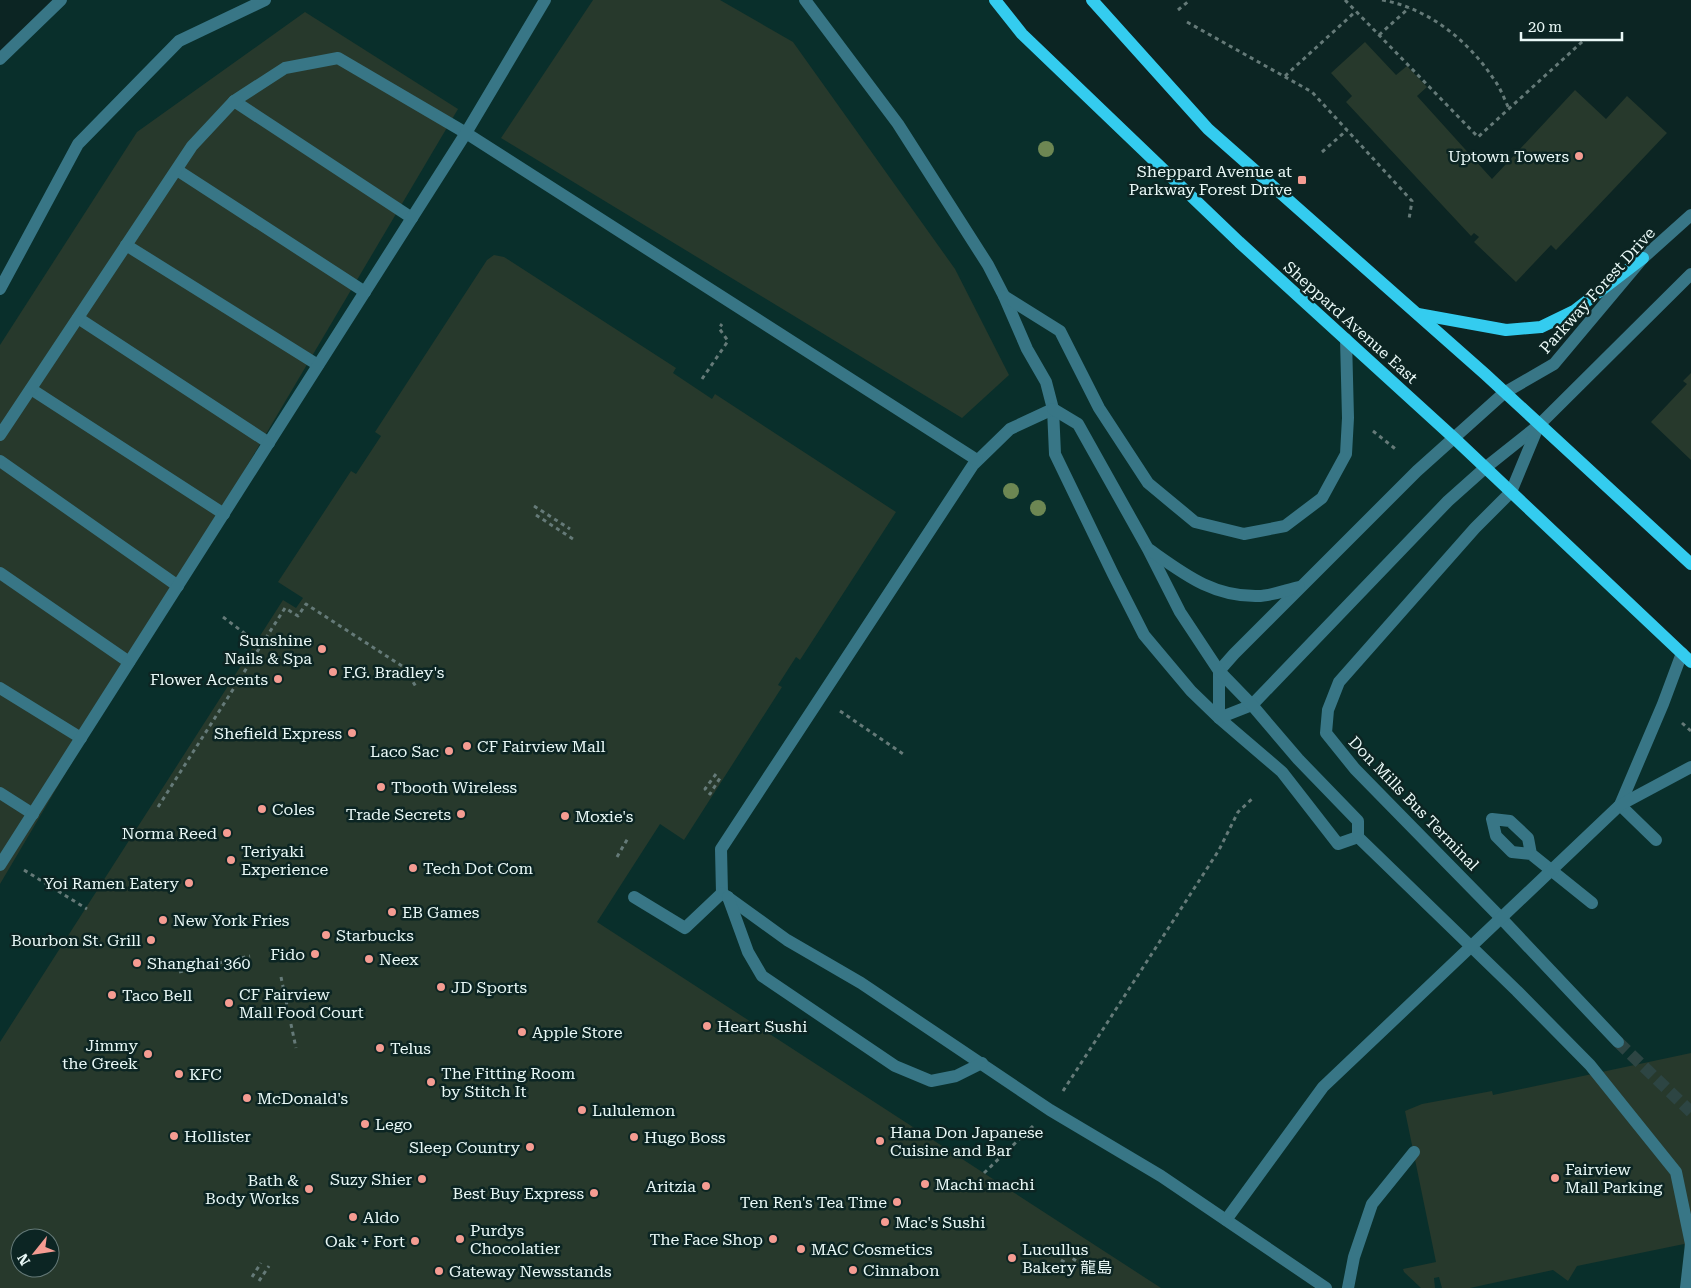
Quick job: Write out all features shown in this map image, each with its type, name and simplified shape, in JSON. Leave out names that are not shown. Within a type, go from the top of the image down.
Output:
[{"type":"main road","name":"Sheppard Avenue East","points":[[995,0],[1022,34],[1239,242],[1454,438],[1686,657]]},
{"type":"main road","points":[[1092,0],[1208,129],[1418,314],[1691,564]]},
{"type":"main road","points":[[1418,314],[1506,330],[1541,327],[1574,311],[1643,258]]},
{"type":"street","points":[[0,59],[61,0]]},
{"type":"street","points":[[0,290],[78,144],[179,41],[265,0]]},
{"type":"street","points":[[2,861],[466,133],[546,0]]},
{"type":"street","points":[[805,0],[898,124],[988,265],[1027,349],[1046,382],[1053,408],[1055,454],[1112,574],[1144,635],[1191,691],[1219,718],[1282,772],[1338,844],[1358,837]]},
{"type":"street","points":[[0,435],[192,146],[234,101],[285,68],[338,58],[466,133],[977,460]]},
{"type":"street","points":[[234,101],[412,218]]},
{"type":"street","points":[[176,170],[365,292]]},
{"type":"street","name":"Parkway Forest Drive","points":[[1219,671],[1299,587],[1417,471],[1504,393],[1554,364],[1643,258],[1691,215]]},
{"type":"street","points":[[126,245],[318,365]]},
{"type":"street","points":[[1219,718],[1252,705],[1448,501],[1485,468],[1539,425],[1691,274]]},
{"type":"street","points":[[1004,296],[1060,331],[1099,408],[1148,482],[1195,522],[1244,534],[1285,526],[1322,498],[1346,454],[1348,418],[1346,339]]},
{"type":"street","points":[[78,318],[269,443]]},
{"type":"street","points":[[31,389],[224,514]]},
{"type":"street","points":[[982,1063],[956,1076],[930,1081],[895,1066],[762,976],[748,952],[725,895],[721,848],[977,460],[1010,429],[1053,408]]},
{"type":"street","points":[[1053,408],[1078,424],[1148,549],[1180,612],[1219,671],[1252,705],[1298,759],[1358,821],[1358,837],[1472,946],[1590,1065],[1676,1172],[1690,1244],[1686,1288]]},
{"type":"street","name":"Don Mills Bus Terminal","points":[[1539,425],[1511,492],[1475,528],[1339,682],[1328,710],[1326,733],[1355,769],[1501,918],[1618,1042]]},
{"type":"street","points":[[0,462],[178,586]]},
{"type":"street","points":[[1148,549],[1195,582],[1229,594],[1259,596],[1299,587]]},
{"type":"street","points":[[0,573],[130,662]]},
{"type":"street","points":[[1620,805],[1663,704],[1686,657]]},
{"type":"street","points":[[1219,671],[1219,718]]},
{"type":"street","points":[[0,688],[81,738]]},
{"type":"street","points":[[1226,1220],[1323,1087],[1620,805],[1691,767]]},
{"type":"street","points":[[0,792],[33,814]]},
{"type":"street","points":[[1620,805],[1656,840]]},
{"type":"street","points":[[1531,854],[1592,903]]},
{"type":"street","points":[[634,897],[685,928],[725,895]]},
{"type":"street","points":[[725,895],[787,940],[861,983],[1050,1110],[1161,1176],[1326,1288]]},
{"type":"street","points":[[1348,1288],[1354,1257],[1372,1204],[1414,1152]]},
{"type":"path","points":[[1178,10],[1190,0]]},
{"type":"path","points":[[1345,0],[1478,137],[1583,41]]},
{"type":"path","points":[[1382,0],[1400,3],[1446,27],[1475,54],[1494,79],[1509,109]]},
{"type":"path","points":[[1379,35],[1409,8]]},
{"type":"path","points":[[1285,76],[1355,12]]},
{"type":"path","points":[[1188,22],[1312,92],[1412,201],[1409,219]]},
{"type":"path","points":[[1322,152],[1347,130]]},
{"type":"path","points":[[702,379],[728,341],[719,328],[735,306]]},
{"type":"path","points":[[1373,430],[1398,451]]},
{"type":"path","points":[[534,506],[570,529]]},
{"type":"path","points":[[536,515],[573,539]]},
{"type":"path","points":[[300,602],[405,668],[416,687]]},
{"type":"path","points":[[158,807],[285,608],[298,616],[306,604]]},
{"type":"path","points":[[223,617],[256,642]]},
{"type":"path","points":[[820,697],[906,756]]},
{"type":"path","points":[[1676,717],[1691,731]]},
{"type":"path","points":[[716,774],[705,789],[710,794],[720,778]]},
{"type":"path","points":[[984,1173],[1050,1110],[1219,850],[1238,812],[1254,796]]},
{"type":"path","points":[[617,857],[628,838]]},
{"type":"path","points":[[2,861],[88,909]]},
{"type":"path","points":[[179,972],[250,956]]},
{"type":"path","points":[[282,977],[296,1048]]},
{"type":"path","points":[[1066,1254],[1081,1264]]},
{"type":"path","points":[[1061,1260],[1075,1268]]},
{"type":"path","points":[[252,1277],[261,1263]]},
{"type":"path","points":[[259,1281],[269,1266]]},
{"type":"shaded area","points":[[61,0],[995,0],[1022,34],[1691,662],[1691,1288],[0,1288],[0,59]]},
{"type":"building","points":[[593,0],[720,0],[793,42],[955,269],[1009,375],[962,418],[501,138]]},
{"type":"building","points":[[305,12],[458,109],[0,884],[0,345],[137,132]]},
{"type":"building","name":"Uptown Towers","points":[[1365,42],[1396,75],[1407,66],[1427,87],[1417,96],[1492,179],[1575,90],[1606,119],[1627,96],[1667,133],[1556,250],[1551,245],[1516,282],[1474,242],[1479,237],[1474,233],[1471,236],[1346,102],[1352,96],[1331,73]]},
{"type":"building","name":"CF Fairview Mall","points":[[494,255],[504,257],[676,368],[673,373],[712,399],[715,394],[896,512],[800,660],[796,657],[778,685],[782,687],[684,840],[660,824],[597,922],[1161,1288],[0,1288],[0,1042],[283,600],[296,608],[303,598],[278,582],[351,471],[356,474],[381,436],[375,432],[487,260]]},
{"type":"building","points":[[1691,373],[1691,460],[1651,422],[1687,384],[1683,381]]},
{"type":"building","name":"Fairview Mall Parking","points":[[1691,1053],[1691,1272],[1684,1244],[1577,1266],[1568,1281],[1553,1270],[1470,1288],[1442,1288],[1439,1277],[1434,1278],[1435,1288],[1421,1288],[1404,1272],[1403,1269],[1436,1262],[1405,1111],[1422,1104],[1492,1091],[1493,1095]]},
{"type":"tunnel","points":[[1618,1042],[1691,1112]]},
{"type":"place","name":"Uptown Towers","points":[[1579,156]]},
{"type":"place","name":"Sheppard Avenue at Parkway Forest Drive","points":[[1302,180]]},
{"type":"place","name":"Sunshine Nails & Spa","points":[[322,649]]},
{"type":"place","name":"F.G. Bradley's","points":[[333,672]]},
{"type":"place","name":"Flower Accents","points":[[278,679]]},
{"type":"place","name":"Shefield Express","points":[[352,733]]},
{"type":"place","name":"CF Fairview Mall","points":[[467,746]]},
{"type":"place","name":"Laco Sac","points":[[449,751]]},
{"type":"place","name":"Tbooth Wireless","points":[[381,787]]},
{"type":"place","name":"Coles","points":[[262,809]]},
{"type":"place","name":"Trade Secrets","points":[[461,814]]},
{"type":"place","name":"Moxie's","points":[[565,816]]},
{"type":"place","name":"Norma Reed","points":[[227,833]]},
{"type":"place","name":"Teriyaki Experience","points":[[231,860]]},
{"type":"place","name":"Tech Dot Com","points":[[413,868]]},
{"type":"place","name":"Yoi Ramen Eatery","points":[[189,883]]},
{"type":"place","name":"EB Games","points":[[392,912]]},
{"type":"place","name":"New York Fries","points":[[163,920]]},
{"type":"place","name":"Starbucks","points":[[326,935]]},
{"type":"place","name":"Bourbon St. Grill","points":[[151,940]]},
{"type":"place","name":"Fido","points":[[315,954]]},
{"type":"place","name":"Neex","points":[[369,959]]},
{"type":"place","name":"Shanghai 360","points":[[137,963]]},
{"type":"place","name":"JD Sports","points":[[441,987]]},
{"type":"place","name":"Taco Bell","points":[[112,995]]},
{"type":"place","name":"CF Fairview Mall Food Court","points":[[229,1003]]},
{"type":"place","name":"Heart Sushi","points":[[707,1026]]},
{"type":"place","name":"Apple Store","points":[[522,1032]]},
{"type":"place","name":"Telus","points":[[380,1048]]},
{"type":"place","name":"Jimmy the Greek","points":[[148,1054]]},
{"type":"place","name":"KFC","points":[[179,1074]]},
{"type":"place","name":"The Fitting Room by Stitch It","points":[[431,1082]]},
{"type":"place","name":"McDonald's","points":[[247,1098]]},
{"type":"place","name":"Lululemon","points":[[582,1110]]},
{"type":"place","name":"Lego","points":[[365,1124]]},
{"type":"place","name":"Hollister","points":[[174,1136]]},
{"type":"place","name":"Hugo Boss","points":[[634,1137]]},
{"type":"place","name":"Hana Don Japanese Cuisine and Bar","points":[[880,1141]]},
{"type":"place","name":"Sleep Country","points":[[530,1147]]},
{"type":"place","name":"Fairview Mall Parking","points":[[1555,1178]]},
{"type":"place","name":"Suzy Shier","points":[[422,1179]]},
{"type":"place","name":"Machi machi","points":[[925,1184]]},
{"type":"place","name":"Aritzia","points":[[706,1186]]},
{"type":"place","name":"Bath & Body Works","points":[[309,1189]]},
{"type":"place","name":"Best Buy Express","points":[[594,1193]]},
{"type":"place","name":"Ten Ren's Tea Time","points":[[897,1202]]},
{"type":"place","name":"Aldo","points":[[353,1217]]},
{"type":"place","name":"Mac's Sushi","points":[[885,1222]]},
{"type":"place","name":"Purdys Chocolatier","points":[[460,1239]]},
{"type":"place","name":"The Face Shop","points":[[773,1239]]},
{"type":"place","name":"Oak + Fort","points":[[415,1241]]},
{"type":"place","name":"MAC Cosmetics","points":[[801,1249]]},
{"type":"place","name":"Lucullus Bakery 龍島","points":[[1012,1258]]},
{"type":"place","name":"Cinnabon","points":[[853,1270]]},
{"type":"place","name":"Gateway Newsstands","points":[[439,1271]]}]
